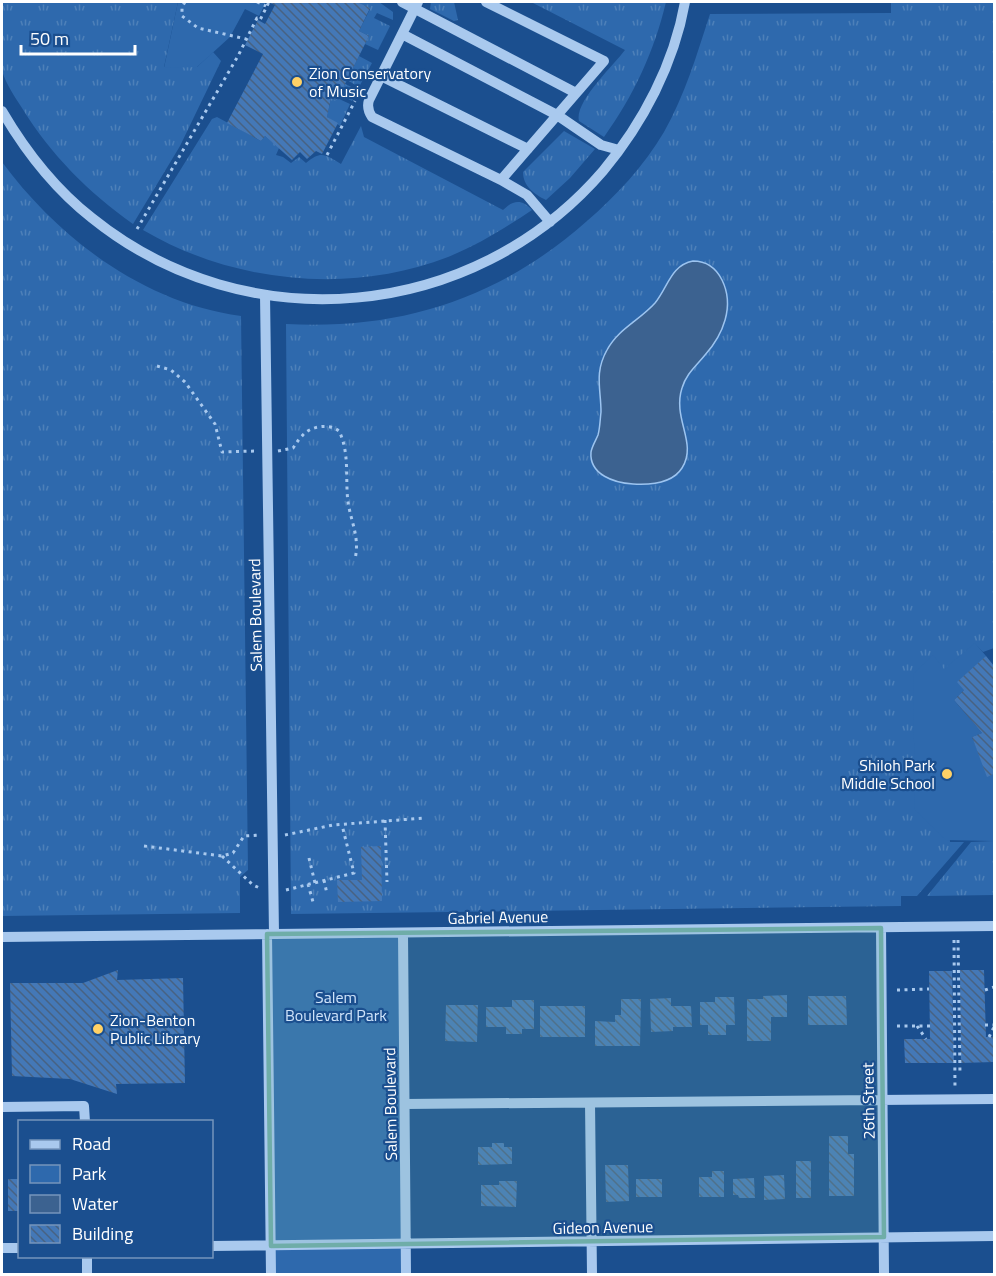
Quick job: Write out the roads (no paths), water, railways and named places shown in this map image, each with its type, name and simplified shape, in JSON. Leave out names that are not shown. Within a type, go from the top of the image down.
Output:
[{"type":"street","points":[[402,2],[417,5],[576,93]]},
{"type":"street","points":[[486,2],[604,61],[501,180]]},
{"type":"street","points":[[2,111],[25,148],[56,185],[91,218],[141,252],[173,268],[218,285],[265,295],[301,299],[342,299],[383,295],[423,286],[461,273],[489,260],[550,222],[580,195],[619,150],[644,112],[664,71],[685,2]]},
{"type":"street","points":[[417,5],[368,104],[372,117],[527,195],[550,222]]},
{"type":"street","points":[[402,34],[557,115],[601,145],[619,150]]},
{"type":"street","points":[[381,76],[528,149]]},
{"type":"street","name":"Salem Boulevard","points":[[265,295],[274,892],[271,934],[271,1275]]},
{"type":"street","name":"Gabriel Avenue","points":[[2,937],[994,926]]},
{"type":"street","name":"26th Street","points":[[881,928],[884,1275]]},
{"type":"street","name":"Salem Boulevard","points":[[403,933],[406,1275]]},
{"type":"street","points":[[405,1104],[994,1099]]},
{"type":"street","points":[[590,1103],[592,1275]]},
{"type":"street","points":[[2,1107],[84,1106],[85,1120]]},
{"type":"street","name":"Gideon Avenue","points":[[213,1246],[994,1236]]},
{"type":"street","points":[[2,1248],[18,1248]]},
{"type":"street","points":[[87,1258],[87,1275]]},
{"type":"water","points":[[693,261],[706,264],[720,276],[726,290],[727,310],[717,338],[689,374],[682,388],[680,410],[686,440],[686,459],[678,473],[660,482],[633,484],[611,480],[594,467],[591,460],[591,452],[600,427],[599,374],[603,358],[617,336],[655,303],[675,272],[686,263]]},
{"type":"place","name":"Zion Conservatory of Music","points":[[297,82]]},
{"type":"place","name":"Shiloh Park Middle School","points":[[947,774]]},
{"type":"place","name":"Zion-Benton Public Library","points":[[98,1029]]},
{"type":"park label","name":"Salem Boulevard Park","points":[[336,1006]]}]
